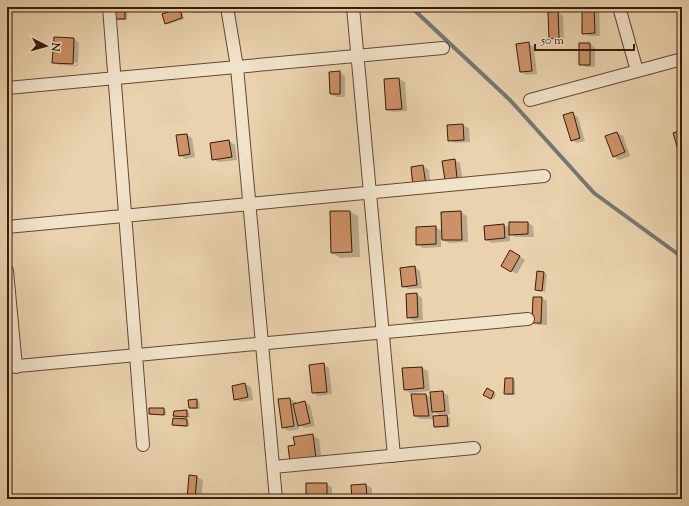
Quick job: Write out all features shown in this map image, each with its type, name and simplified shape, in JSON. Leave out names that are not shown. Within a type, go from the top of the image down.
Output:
[{"type":"street","points":[[109,7],[143,445]]},
{"type":"street","points":[[226,7],[237,67],[276,499]]},
{"type":"street","points":[[353,7],[394,456]]},
{"type":"street","points":[[619,7],[637,71]]},
{"type":"street","points":[[7,88],[443,48]]},
{"type":"street","points":[[530,100],[682,59]]},
{"type":"street","points":[[7,227],[544,176]]},
{"type":"street","points":[[7,271],[11,367],[528,319]]},
{"type":"street","points":[[273,467],[474,448]]},
{"type":"building","points":[[186,7],[211,7],[212,9],[186,10]]},
{"type":"building","points":[[582,7],[594,7],[595,33],[582,34]]},
{"type":"building","points":[[180,8],[182,18],[165,24],[162,14]]},
{"type":"building","points":[[110,10],[125,10],[125,19],[111,19]]},
{"type":"building","points":[[558,11],[559,38],[549,39],[548,12]]},
{"type":"building","points":[[54,37],[74,38],[73,64],[52,63]]},
{"type":"building","points":[[529,42],[532,71],[520,72],[516,44]]},
{"type":"building","points":[[579,43],[590,43],[590,65],[579,65]]},
{"type":"building","points":[[340,71],[340,94],[330,94],[329,72]]},
{"type":"building","points":[[399,78],[402,109],[386,110],[384,79]]},
{"type":"building","points":[[682,89],[682,103],[677,91]]},
{"type":"building","points":[[573,112],[580,138],[571,141],[563,115]]},
{"type":"building","points":[[463,124],[464,140],[448,141],[447,125]]},
{"type":"building","points":[[682,130],[682,152],[679,153],[673,133]]},
{"type":"building","points":[[617,132],[625,152],[613,157],[605,136]]},
{"type":"building","points":[[187,134],[190,154],[179,156],[176,135]]},
{"type":"building","points":[[229,140],[232,157],[212,160],[210,143]]},
{"type":"building","points":[[455,159],[457,178],[445,180],[442,161]]},
{"type":"building","points":[[423,165],[426,185],[413,187],[411,167]]},
{"type":"building","points":[[330,211],[350,211],[352,252],[331,253]]},
{"type":"building","points":[[461,211],[462,240],[442,240],[441,212]]},
{"type":"building","points":[[509,222],[528,222],[528,234],[509,235]]},
{"type":"building","points":[[504,224],[505,238],[485,240],[484,226]]},
{"type":"building","points":[[436,226],[436,244],[416,245],[416,227]]},
{"type":"building","points":[[510,250],[520,256],[511,272],[501,266]]},
{"type":"building","points":[[415,266],[417,285],[402,287],[400,268]]},
{"type":"building","points":[[537,271],[544,272],[542,291],[535,290]]},
{"type":"building","points":[[417,293],[418,317],[407,318],[406,294]]},
{"type":"building","points":[[533,297],[542,297],[541,323],[532,323]]},
{"type":"building","points":[[324,363],[327,392],[312,393],[309,365]]},
{"type":"building","points":[[422,367],[424,388],[404,390],[402,368]]},
{"type":"building","points":[[505,378],[513,378],[513,394],[504,394]]},
{"type":"building","points":[[245,383],[248,397],[234,400],[232,386]]},
{"type":"building","points":[[487,388],[494,392],[491,399],[483,395]]},
{"type":"building","points":[[443,391],[445,411],[432,412],[430,392]]},
{"type":"building","points":[[411,394],[426,394],[429,416],[414,416]]},
{"type":"building","points":[[290,398],[294,426],[282,428],[278,399]]},
{"type":"building","points":[[197,399],[197,408],[189,408],[188,400]]},
{"type":"building","points":[[305,401],[310,423],[298,426],[293,404]]},
{"type":"building","points":[[149,408],[164,408],[164,415],[149,414]]},
{"type":"building","points":[[187,410],[187,417],[173,416],[174,411]]},
{"type":"building","points":[[447,415],[448,426],[434,427],[433,416]]},
{"type":"building","points":[[173,418],[187,419],[187,426],[172,425]]},
{"type":"building","points":[[313,434],[316,459],[290,462],[288,446],[295,445],[293,437]]},
{"type":"building","points":[[189,475],[197,476],[195,499],[187,499]]},
{"type":"building","points":[[306,483],[327,483],[327,499],[306,499]]},
{"type":"building","points":[[366,484],[367,499],[352,499],[351,485]]},
{"type":"building","points":[[571,494],[574,499],[563,499]]},
{"type":"waterway","points":[[411,7],[510,100],[594,193],[682,257]]}]
